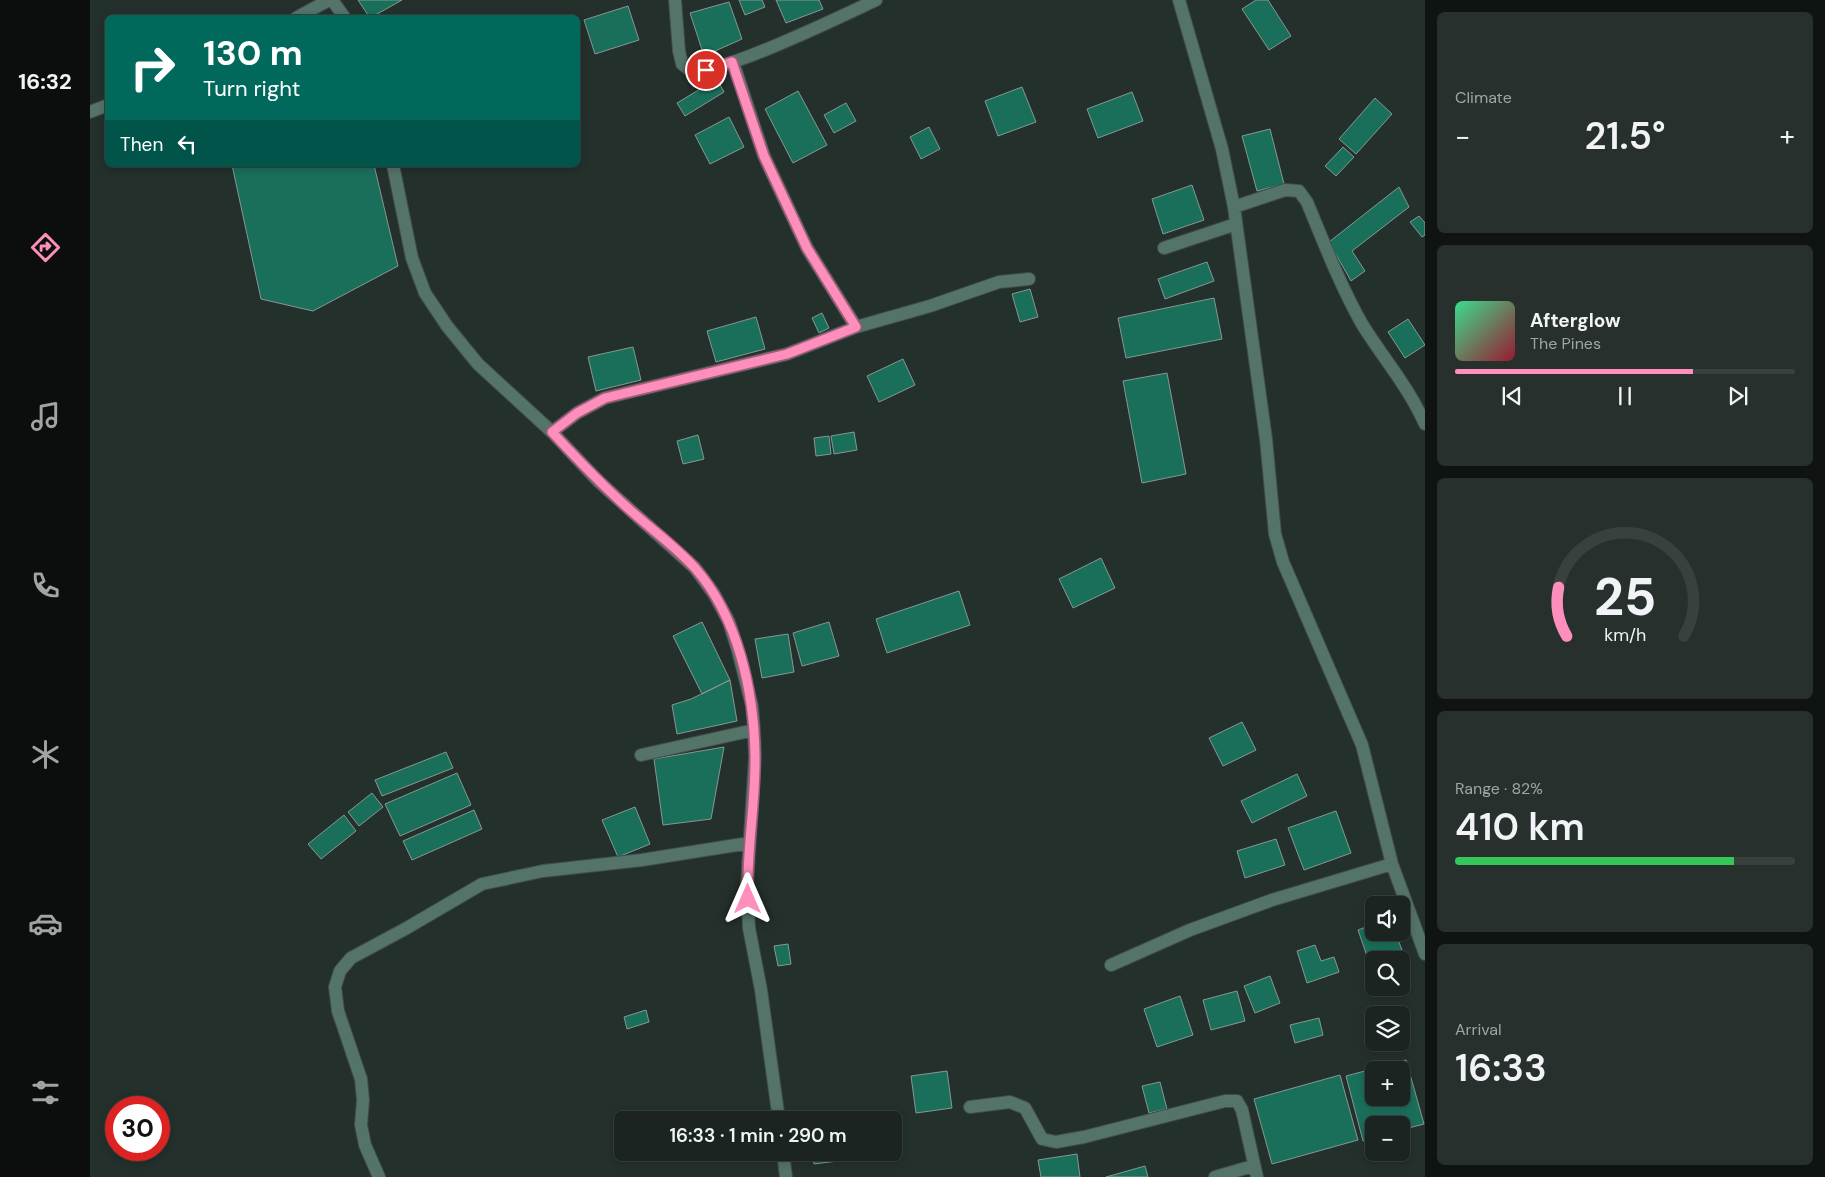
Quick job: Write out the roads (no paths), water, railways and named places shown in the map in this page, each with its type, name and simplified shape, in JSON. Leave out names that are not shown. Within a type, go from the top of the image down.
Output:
[{"type":"street","points":[[302,15],[330,0],[342,15]]},
{"type":"street","points":[[675,0],[678,51],[682,64],[692,70],[706,70],[732,62],[876,0]]},
{"type":"street","points":[[1178,0],[1222,149],[1234,207],[1266,439],[1275,534],[1286,570],[1362,745],[1392,864],[1425,954]]},
{"type":"street","points":[[732,62],[764,156],[807,248],[856,327]]},
{"type":"street","points":[[90,112],[105,106]]},
{"type":"street","points":[[393,167],[412,258],[425,293],[447,326],[478,364],[552,432],[598,481],[695,568],[714,594],[729,622],[752,706],[755,757],[747,884],[749,928],[761,990],[778,1111]]},
{"type":"street","points":[[1234,207],[1285,190],[1299,191],[1308,202],[1344,290],[1361,322],[1377,348],[1398,373],[1425,424]]},
{"type":"street","points":[[1164,248],[1236,224]]},
{"type":"street","points":[[552,432],[577,413],[605,398],[787,354],[856,327],[930,306],[999,282],[1029,279]]},
{"type":"street","points":[[641,755],[754,730]]},
{"type":"street","points":[[379,1177],[365,1144],[361,1124],[363,1100],[361,1079],[338,1011],[335,987],[340,971],[351,958],[405,930],[482,884],[543,871],[642,860],[749,843]]},
{"type":"street","points":[[1111,965],[1190,930],[1272,900],[1392,864]]},
{"type":"street","points":[[970,1108],[1010,1102],[1025,1108],[1042,1139],[1056,1142],[1130,1126],[1225,1101],[1237,1101],[1242,1110],[1255,1171],[1216,1177]]},
{"type":"street","points":[[784,1161],[786,1177]]}]
